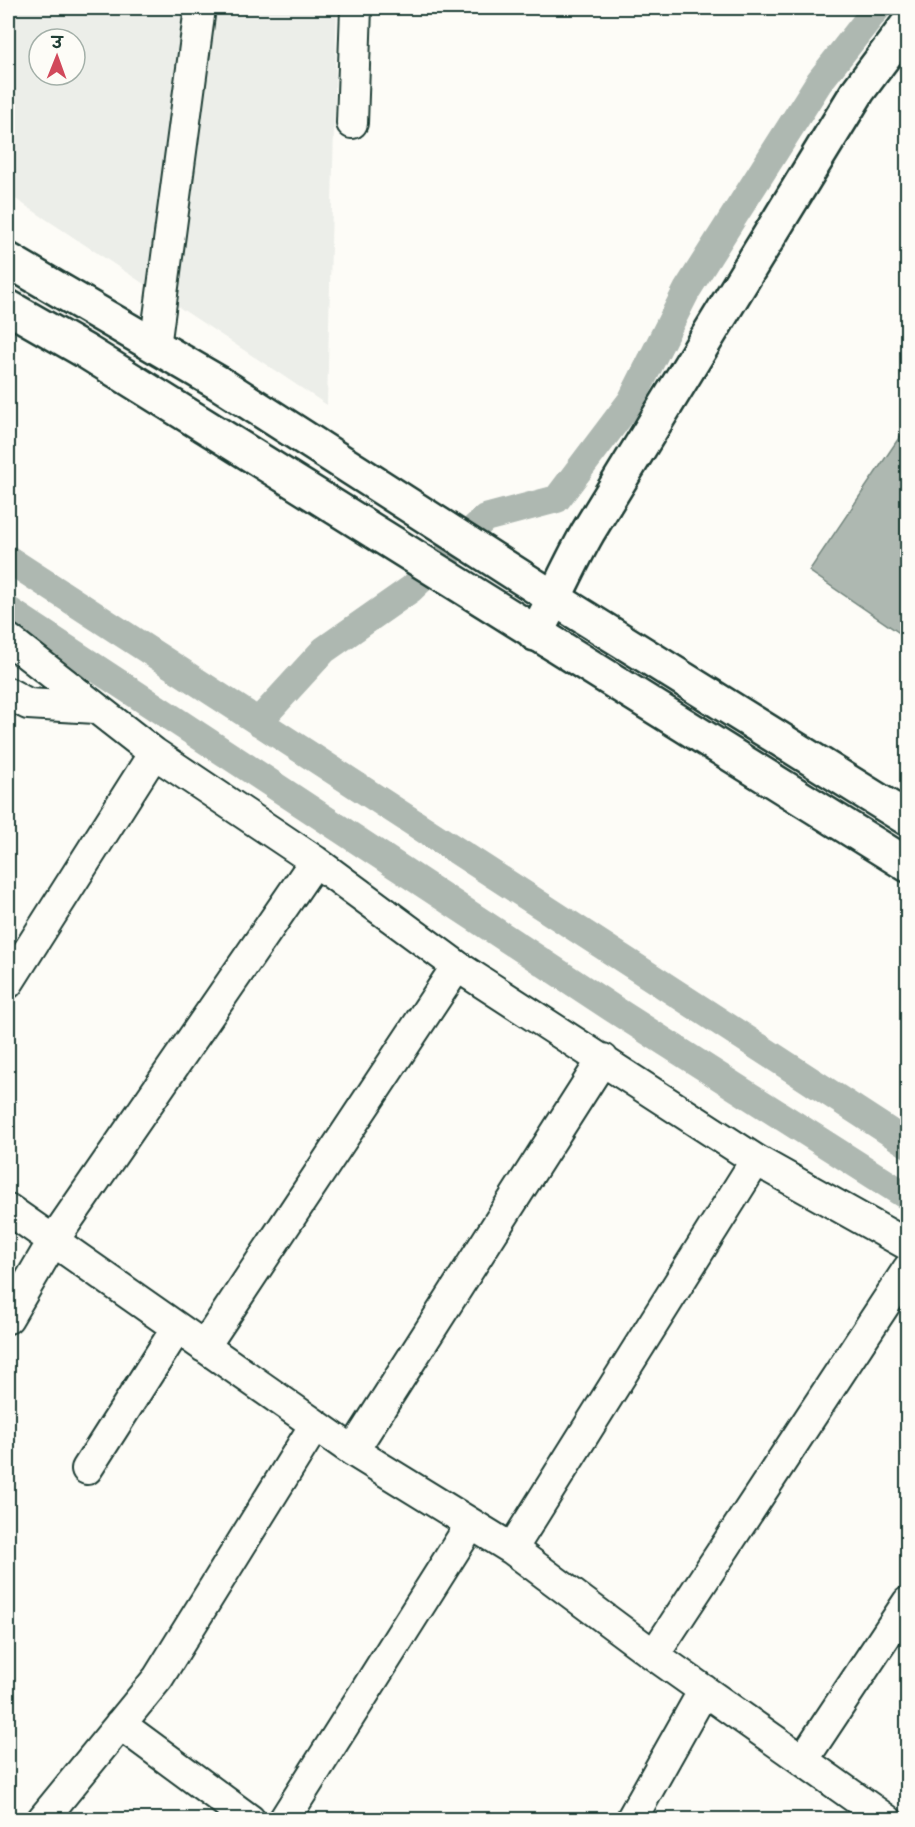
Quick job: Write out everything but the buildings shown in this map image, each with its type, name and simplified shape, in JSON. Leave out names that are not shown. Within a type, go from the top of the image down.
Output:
[{"type":"main road","points":[[535,634],[588,532],[852,101],[908,24]]},
{"type":"main road","points":[[8,260],[222,385],[555,599],[908,819]]},
{"type":"main road","points":[[8,307],[85,351],[908,865]]},
{"type":"street","points":[[155,347],[200,8]]},
{"type":"street","points":[[352,123],[356,8]]},
{"type":"street","points":[[8,639],[153,753],[315,861],[457,966],[756,1160],[908,1245]]},
{"type":"street","points":[[8,693],[28,704],[96,708]]},
{"type":"street","points":[[8,983],[153,753]]},
{"type":"street","points":[[8,1317],[53,1242],[315,861]]},
{"type":"street","points":[[204,1347],[457,966]]},
{"type":"street","points":[[353,1452],[603,1059]]},
{"type":"street","points":[[512,1550],[756,1160]]},
{"type":"street","points":[[8,1209],[353,1452],[512,1550],[654,1655],[887,1820]]},
{"type":"street","points":[[654,1655],[908,1269]]},
{"type":"street","points":[[87,1469],[177,1328]]},
{"type":"street","points":[[42,1820],[158,1678],[315,1425]]},
{"type":"street","points":[[284,1820],[471,1524]]},
{"type":"street","points":[[803,1760],[908,1602]]},
{"type":"street","points":[[631,1820],[704,1690]]},
{"type":"street","points":[[120,1724],[250,1820]]},
{"type":"shaded area","points":[[8,8],[337,8],[327,405],[8,194]]},
{"type":"shaded area","points":[[907,426],[907,638],[809,571]]},
{"type":"waterway","points":[[258,722],[324,650],[411,589],[485,518],[557,499],[631,401],[687,290],[819,82],[877,8]]},
{"type":"waterway","points":[[8,559],[908,1144]]},
{"type":"waterway","points":[[8,610],[612,1008],[908,1197]]}]
